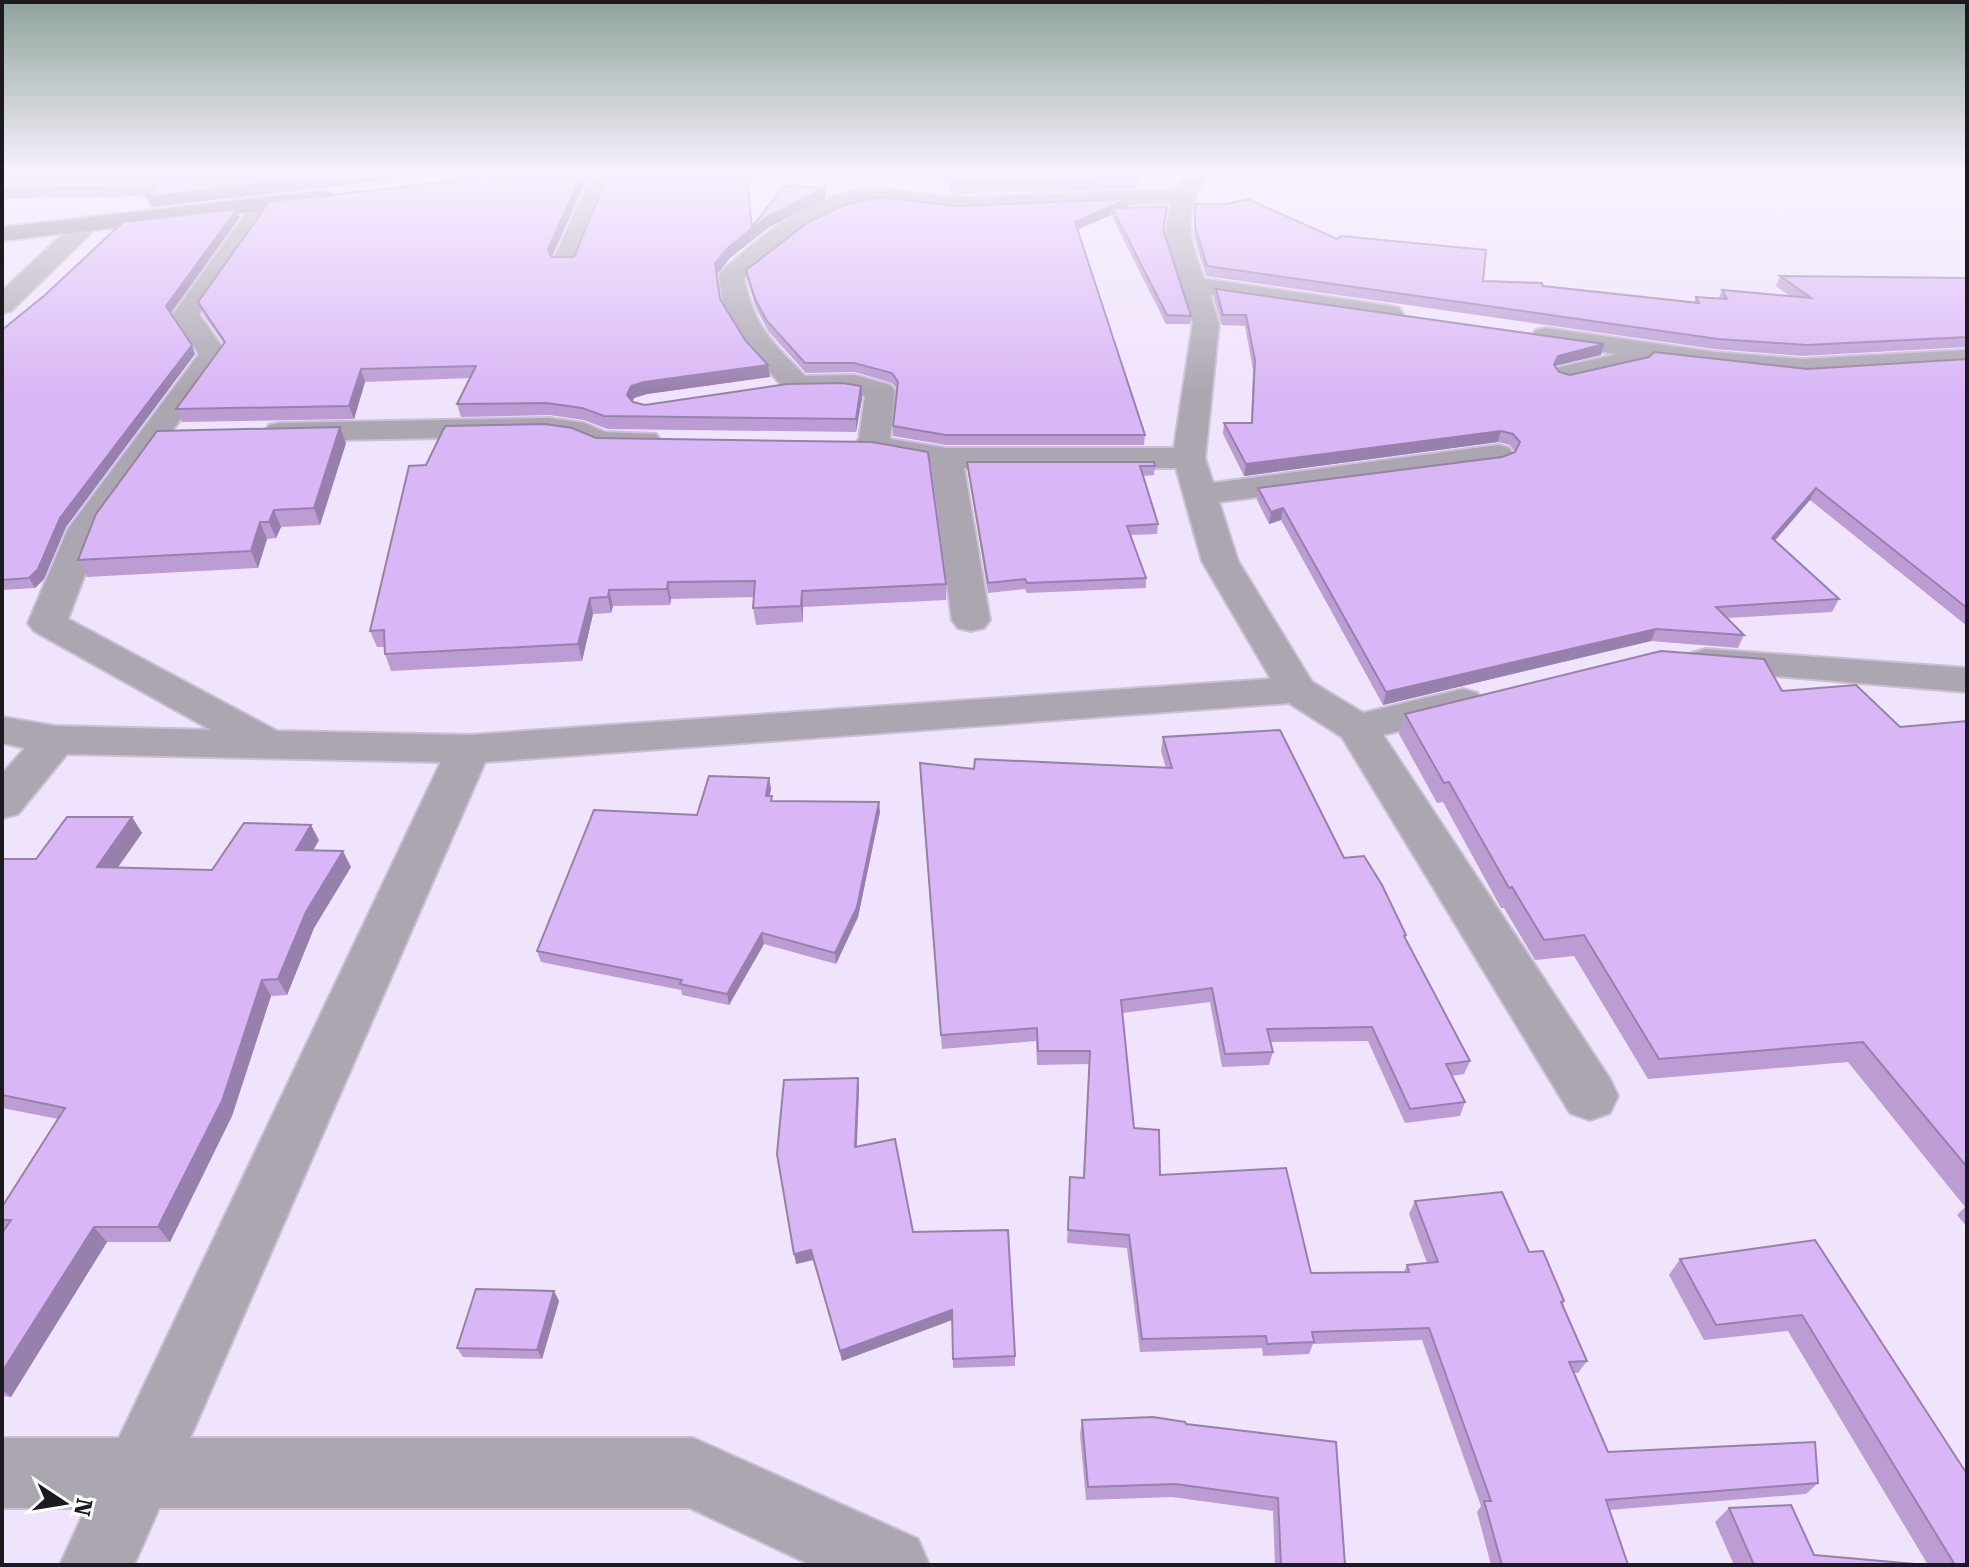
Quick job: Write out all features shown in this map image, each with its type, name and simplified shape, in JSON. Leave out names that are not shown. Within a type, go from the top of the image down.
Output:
[{"type":"street","points":[[2,305],[65,245]]},
{"type":"street","points":[[235,245],[186,314],[213,354],[170,434],[85,529],[47,623],[270,744]]},
{"type":"street","points":[[565,261],[572,245]]},
{"type":"street","points":[[765,245],[731,276],[737,309],[759,344],[797,385]]},
{"type":"street","points":[[1180,245],[1206,323],[1189,458],[1220,561],[1297,690],[1357,728],[1590,1096]]},
{"type":"street","points":[[1191,285],[1411,317]]},
{"type":"street","points":[[1521,333],[1661,353],[1802,368],[1967,358]]},
{"type":"street","points":[[1567,374],[1661,353]]},
{"type":"street","points":[[767,389],[854,384],[880,391],[879,414],[858,445],[946,458],[1189,458]]},
{"type":"street","points":[[249,433],[549,427],[584,432],[599,441],[675,442]]},
{"type":"street","points":[[1201,495],[1498,455]]},
{"type":"street","points":[[946,458],[971,620]]},
{"type":"street","points":[[1668,658],[1967,680]]},
{"type":"street","points":[[2,730],[55,740],[469,749],[1297,690]]},
{"type":"street","points":[[1357,728],[1504,692]]},
{"type":"street","points":[[2,803],[55,740]]},
{"type":"street","points":[[97,1565],[469,749]]},
{"type":"street","points":[[2,1473],[693,1473],[892,1565]]},
{"type":"building","points":[[98,245],[211,245],[166,306],[192,345],[60,518],[38,569],[29,578],[2,580],[2,330]]},
{"type":"building","points":[[238,245],[550,245],[551,257],[574,257],[579,245],[731,245],[715,263],[720,299],[745,340],[768,365],[644,382],[631,386],[627,395],[633,402],[645,405],[787,384],[842,383],[861,386],[856,419],[604,416],[582,408],[546,403],[457,404],[476,366],[361,369],[349,406],[176,409],[225,342],[198,302]]},
{"type":"building","points":[[778,245],[1083,245],[1145,435],[946,435],[893,426],[898,382],[892,373],[854,363],[805,363],[767,321],[755,299],[746,270]]},
{"type":"building","points":[[1131,245],[1168,245],[1191,316],[1167,315]]},
{"type":"building","points":[[1201,245],[1436,245],[1486,250],[1483,281],[1542,283],[1543,286],[1699,303],[1696,297],[1727,299],[1722,290],[1811,298],[1780,276],[1967,278],[1967,337],[1807,345],[1718,339],[1207,266]]},
{"type":"building","points":[[1216,289],[1604,344],[1558,356],[1554,365],[1559,372],[1570,375],[1649,357],[1654,352],[1807,369],[1967,359],[1967,608],[1816,488],[1772,538],[1839,599],[1716,607],[1744,635],[1656,629],[1386,692],[1283,508],[1271,512],[1258,488],[1502,457],[1515,452],[1520,442],[1513,434],[1501,431],[1246,464],[1224,423],[1252,423],[1255,360],[1246,315],[1223,315]]},
{"type":"building","points":[[545,424],[572,428],[596,438],[872,442],[928,452],[946,584],[802,591],[801,606],[753,608],[755,581],[668,582],[667,589],[609,590],[608,597],[590,598],[578,644],[385,654],[384,630],[370,631],[409,466],[426,465],[445,426]]},
{"type":"building","points":[[340,427],[314,508],[274,510],[269,522],[260,522],[251,551],[78,560],[96,514],[157,431]]},
{"type":"building","points":[[967,462],[1154,462],[1155,466],[1140,466],[1158,524],[1127,526],[1146,578],[1027,583],[1025,579],[988,583]]},
{"type":"building","points":[[1661,651],[1764,659],[1782,691],[1856,685],[1900,727],[1967,721],[1967,1167],[1863,1042],[1659,1059],[1584,935],[1544,940],[1512,887],[1509,888],[1449,782],[1444,783],[1405,714]]},
{"type":"building","points":[[1280,730],[1344,858],[1364,856],[1382,885],[1404,936],[1470,1061],[1446,1064],[1465,1102],[1410,1109],[1372,1027],[1267,1029],[1273,1052],[1225,1054],[1212,988],[1121,1000],[1134,1128],[1159,1130],[1160,1175],[1286,1168],[1311,1273],[1409,1272],[1407,1265],[1438,1262],[1415,1201],[1502,1192],[1529,1252],[1543,1251],[1564,1301],[1561,1302],[1587,1361],[1569,1362],[1608,1452],[1815,1442],[1818,1483],[1606,1500],[1628,1565],[1502,1565],[1484,1501],[1491,1501],[1429,1328],[1312,1332],[1314,1342],[1267,1344],[1266,1336],[1142,1339],[1129,1235],[1068,1230],[1070,1177],[1084,1178],[1090,1051],[1038,1051],[1037,1028],[941,1035],[920,763],[974,769],[975,759],[1172,768],[1163,737]]},
{"type":"building","points":[[709,776],[769,778],[766,796],[772,796],[771,801],[879,802],[857,907],[835,953],[762,933],[727,994],[680,984],[682,980],[537,951],[594,810],[697,815]]},
{"type":"building","points":[[67,817],[132,817],[97,867],[212,870],[244,823],[311,825],[296,850],[343,851],[306,912],[278,979],[262,980],[222,1101],[158,1227],[94,1227],[2,1372],[2,1233],[11,1220],[2,1220],[2,1207],[65,1108],[2,1095],[2,860],[36,859]]},
{"type":"building","points":[[858,1078],[855,1147],[895,1139],[913,1232],[1008,1230],[1015,1356],[953,1359],[952,1310],[840,1351],[811,1250],[794,1254],[777,1154],[784,1080]]},
{"type":"building","points":[[1815,1240],[1967,1474],[1967,1565],[1955,1565],[1802,1315],[1716,1325],[1680,1259]]},
{"type":"building","points":[[476,1289],[554,1291],[537,1350],[457,1348]]},
{"type":"building","points":[[1153,1417],[1186,1424],[1336,1442],[1345,1565],[1281,1565],[1278,1498],[1175,1484],[1088,1487],[1082,1420]]},
{"type":"building","points":[[1791,1505],[1814,1555],[1927,1565],[1754,1565],[1729,1508]]}]
